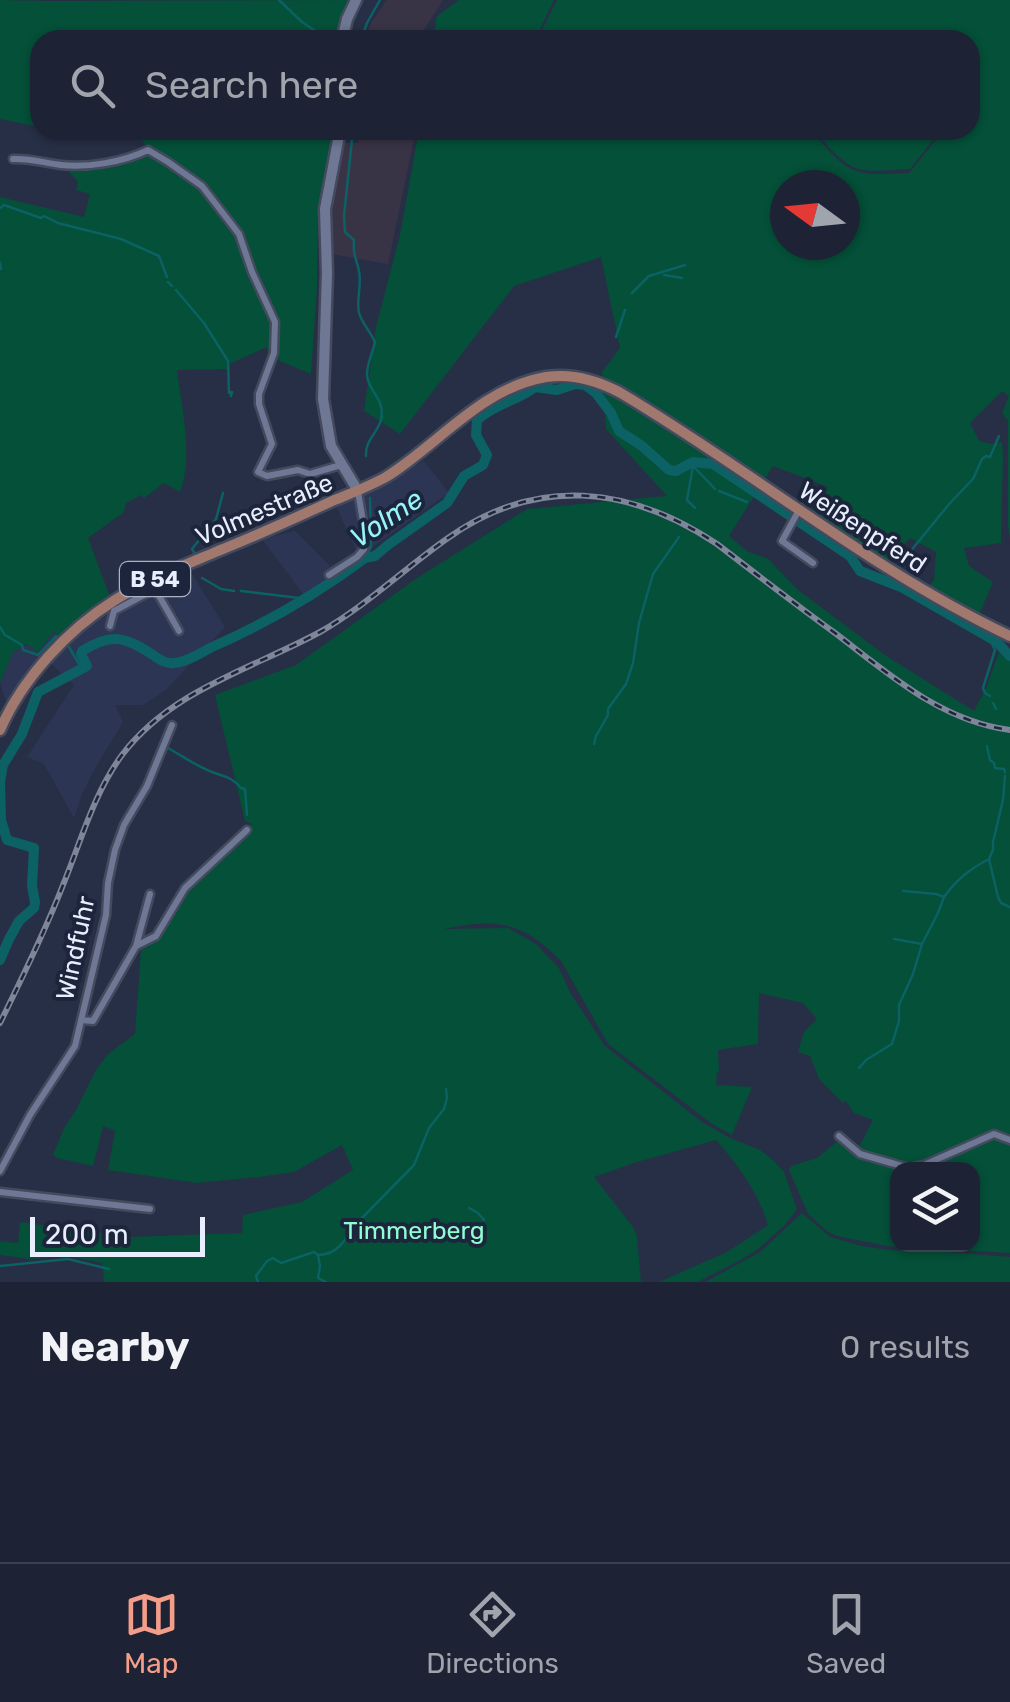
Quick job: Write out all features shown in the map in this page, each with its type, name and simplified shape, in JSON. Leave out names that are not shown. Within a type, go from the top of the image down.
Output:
[{"type":"main road","points":[[344,30],[356,0]]},
{"type":"main road","points":[[338,140],[325,209],[327,272],[322,381],[331,446],[358,491]]},
{"type":"main road","name":"Volmestraße","points":[[0,730],[21,692],[63,642],[114,601],[383,479],[418,456],[458,420],[502,392],[544,377],[580,377],[603,384],[764,488]]},
{"type":"main road","name":"Weißenpferd","points":[[764,488],[941,600],[1010,636]]},
{"type":"street","points":[[13,159],[81,166],[148,150],[202,186],[239,234],[275,322],[272,362],[259,394],[272,444],[258,468],[260,474],[298,470],[310,474],[341,465]]},
{"type":"street","points":[[329,575],[364,549],[358,491]]},
{"type":"street","points":[[798,512],[782,541],[813,563]]},
{"type":"street","points":[[110,626],[114,611],[154,585],[179,631]]},
{"type":"street","name":"Windfuhr","points":[[0,1171],[30,1115],[72,1051],[106,915],[115,850],[172,725]]},
{"type":"street","points":[[136,946],[156,936],[185,888],[246,830]]},
{"type":"street","points":[[80,1020],[93,1021],[136,946],[150,894]]},
{"type":"street","points":[[838,1136],[860,1154],[913,1168],[994,1134],[1010,1140]]},
{"type":"street","points":[[0,1192],[150,1208]]},
{"type":"shaded area","points":[[387,0],[443,0],[424,30],[369,30]]},
{"type":"shaded area","points":[[413,140],[388,264],[331,254],[329,218],[339,143]]},
{"type":"shaded area","points":[[424,461],[449,493],[304,595],[262,539],[295,531],[330,566],[357,552],[336,506]]},
{"type":"shaded area","points":[[189,569],[225,627],[167,689],[143,705],[115,705],[123,722],[94,770],[74,818],[44,764],[27,757],[74,685],[44,657],[7,704],[0,683],[12,652],[54,631],[62,641]]},
{"type":"green space","points":[[0,0],[352,0],[340,30],[30,30],[30,125],[0,119]]},
{"type":"green space","points":[[459,0],[554,0],[540,30],[435,30],[437,16]]},
{"type":"green space","name":"Timmerberg","points":[[557,0],[1010,0],[1010,539],[1008,421],[1002,413],[1009,396],[1002,391],[970,423],[979,441],[1002,442],[1003,455],[1001,543],[964,548],[969,566],[993,582],[979,615],[928,588],[934,580],[936,552],[910,538],[890,561],[813,512],[828,487],[773,466],[729,536],[747,551],[768,559],[798,590],[885,655],[974,711],[1001,647],[1010,653],[1010,1253],[980,1251],[980,1162],[928,1162],[982,1136],[925,1162],[898,1162],[857,1151],[873,1120],[854,1113],[846,1101],[843,1103],[819,1079],[810,1056],[798,1052],[804,1032],[817,1019],[803,1003],[759,993],[758,1044],[718,1050],[716,1085],[752,1087],[732,1135],[608,1044],[561,961],[547,948],[521,930],[494,924],[479,924],[444,929],[508,928],[536,944],[559,968],[605,1046],[702,1122],[773,1160],[784,1172],[797,1209],[784,1226],[741,1260],[697,1282],[659,1282],[727,1252],[768,1225],[747,1180],[716,1140],[594,1177],[633,1227],[641,1282],[104,1282],[102,1263],[66,1256],[30,1259],[0,1255],[0,1241],[18,1243],[20,1222],[128,1237],[242,1233],[243,1215],[302,1202],[353,1170],[342,1145],[294,1172],[259,1177],[197,1183],[108,1170],[115,1131],[103,1126],[93,1166],[53,1155],[96,1070],[108,1054],[135,1034],[141,950],[152,944],[191,886],[252,824],[245,821],[215,695],[296,665],[417,578],[527,509],[667,496],[606,429],[602,372],[620,348],[601,257],[514,286],[400,434],[364,411],[376,327],[400,235],[417,140],[819,140],[853,170],[770,170],[770,260],[860,260],[860,172],[909,173],[936,140],[980,140],[980,30],[542,30]]},
{"type":"green space","points":[[142,140],[332,140],[318,213],[311,374],[268,356],[267,347],[229,364],[227,369],[177,370],[186,448],[180,492],[164,483],[144,498],[141,495],[126,503],[124,512],[88,538],[110,597],[61,641],[54,631],[38,652],[26,644],[13,652],[0,683],[0,197],[84,217],[90,194],[76,190],[78,182],[65,167],[92,166],[148,148]]},
{"type":"green space","points":[[823,140],[933,140],[910,169],[859,169]]},
{"type":"green space","points":[[839,1140],[857,1155],[890,1164],[890,1246],[828,1232],[808,1214],[789,1170],[817,1158]]},
{"type":"green space","points":[[802,1213],[830,1237],[890,1252],[1010,1257],[1010,1282],[705,1282],[760,1252]]},
{"type":"waterway","points":[[279,0],[314,30]]},
{"type":"waterway","points":[[365,30],[380,0]]},
{"type":"waterway","points":[[352,140],[345,232],[354,240],[360,276],[359,313],[375,342],[367,374],[382,412],[366,456]]},
{"type":"waterway","points":[[0,208],[4,205],[121,239],[159,256],[167,277]]},
{"type":"waterway","points":[[0,263],[1,269]]},
{"type":"waterway","points":[[632,293],[649,276],[685,265]]},
{"type":"waterway","points":[[664,275],[682,278]]},
{"type":"waterway","points":[[168,282],[172,286]]},
{"type":"waterway","points":[[176,290],[204,323],[228,361],[231,396]]},
{"type":"waterway","points":[[616,337],[625,310]]},
{"type":"waterway","name":"Volme","points":[[0,960],[19,921],[34,908],[35,902],[34,848],[7,840],[1,820],[0,782],[3,765],[22,734],[38,692],[87,666],[82,651],[110,639],[134,644],[166,662],[188,659],[271,618],[365,558],[375,556],[447,503],[464,476],[483,465],[487,455],[476,435],[477,420],[535,387],[557,390],[585,385],[611,413],[619,431],[669,470],[676,471],[693,462],[713,464],[850,556],[860,571],[901,587],[997,642],[1010,656]]},
{"type":"waterway","points":[[899,569],[973,479],[982,459],[990,457],[999,436]]},
{"type":"waterway","points":[[691,462],[687,500],[695,508]]},
{"type":"waterway","points":[[695,468],[715,489]]},
{"type":"waterway","points":[[719,491],[747,502]]},
{"type":"waterway","points":[[195,554],[192,549],[216,519],[223,493]]},
{"type":"waterway","points":[[365,558],[371,547],[370,498]]},
{"type":"waterway","points":[[594,744],[608,709],[626,684],[653,574],[679,537]]},
{"type":"waterway","points":[[202,578],[221,589],[234,591]]},
{"type":"waterway","points":[[241,591],[304,601]]},
{"type":"waterway","points":[[0,627],[23,650],[38,655],[56,636],[59,639]]},
{"type":"waterway","points":[[989,638],[995,650],[983,688],[990,696]]},
{"type":"waterway","points":[[69,647],[82,669]]},
{"type":"waterway","points":[[993,703],[996,709]]},
{"type":"waterway","points":[[987,746],[995,768],[1005,772]]},
{"type":"waterway","points":[[166,747],[245,789],[247,815]]},
{"type":"waterway","points":[[1005,776],[989,859],[998,897],[1010,907]]},
{"type":"waterway","points":[[903,891],[944,897],[964,875],[989,859]]},
{"type":"waterway","points":[[859,1068],[892,1044],[899,1005],[944,897]]},
{"type":"waterway","points":[[894,939],[922,944]]},
{"type":"waterway","points":[[318,1255],[340,1246],[351,1225],[414,1165],[429,1128],[444,1109],[446,1089]]},
{"type":"waterway","points":[[469,1208],[484,1220]]},
{"type":"waterway","points":[[258,1282],[256,1276],[267,1261],[273,1258],[281,1263],[314,1252],[320,1266],[318,1278],[326,1282]]},
{"type":"waterway","points":[[0,1266],[68,1259],[109,1269]]},
{"type":"railway","points":[[0,1023],[49,920],[104,785],[122,755],[142,733],[188,697],[337,622],[448,538],[515,504],[549,497],[617,500],[684,525],[717,544],[917,694],[961,717],[1010,730]]}]
